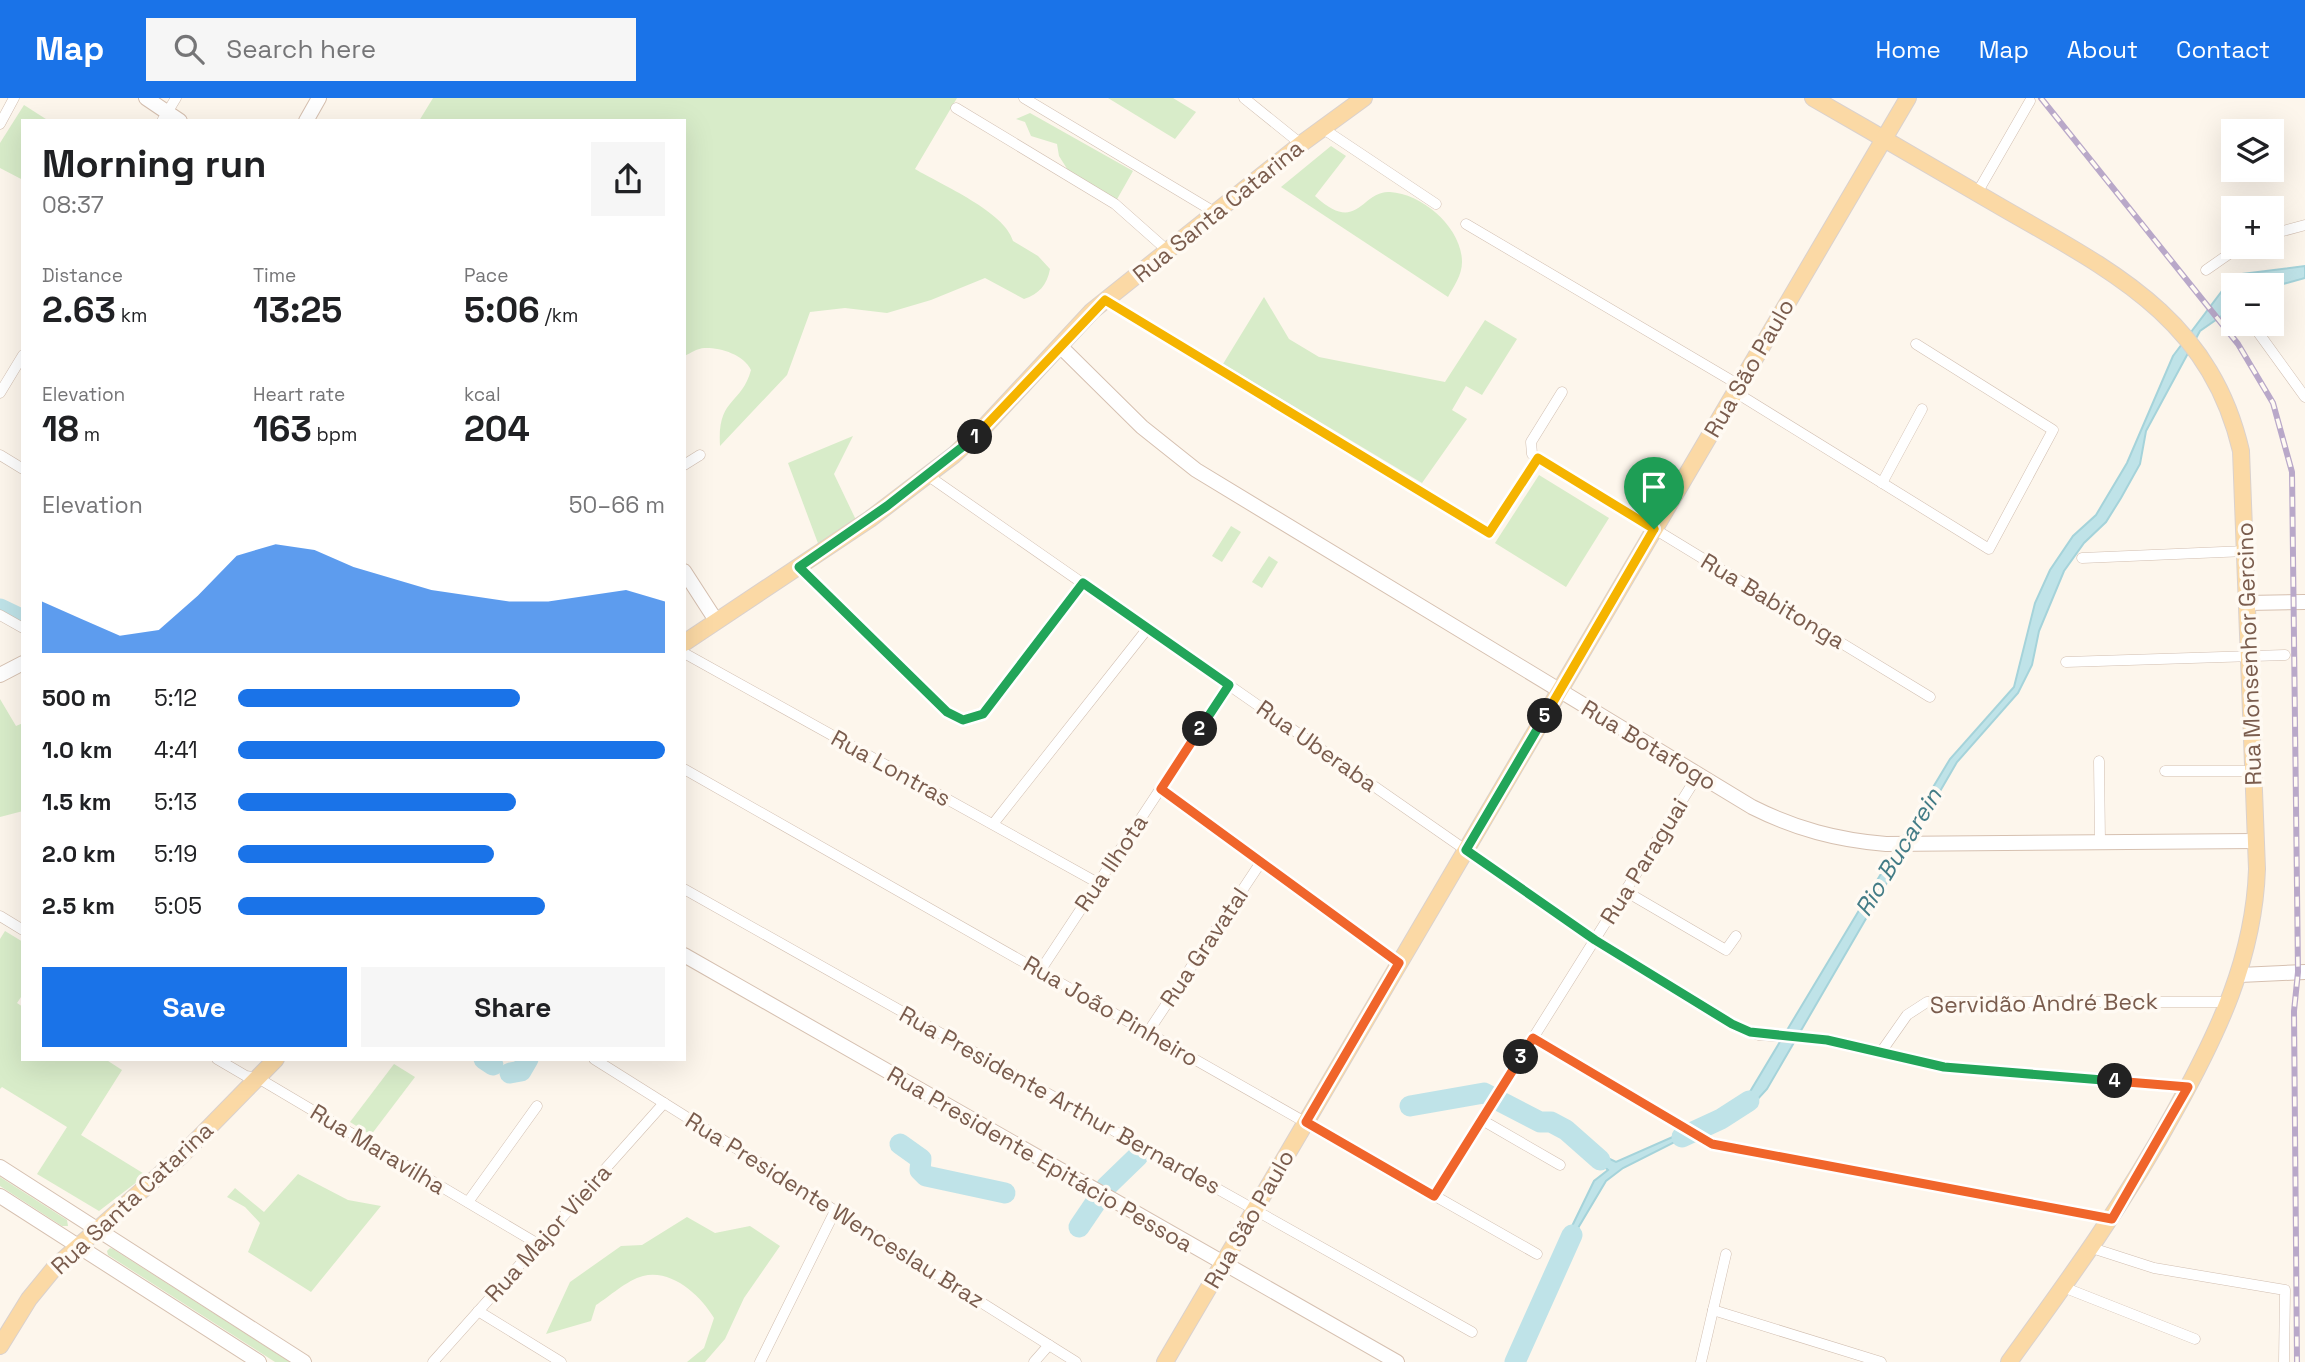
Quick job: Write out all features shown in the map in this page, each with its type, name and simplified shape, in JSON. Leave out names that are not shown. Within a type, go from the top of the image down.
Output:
[{"type":"main road","name":"Rua Santa Catarina","points":[[686,641],[715,619],[799,567],[928,475],[975,437],[1105,300],[1301,144],[1364,98]]},
{"type":"main road","name":"Rua Monsenhor Gercino","points":[[1813,98],[2130,284],[2182,330],[2199,353],[2221,390],[2236,429],[2243,475],[2256,841],[2254,911],[2240,975],[2230,1002],[2188,1087],[2112,1219],[2009,1362]]},
{"type":"main road","name":"Rua São Paulo","points":[[1165,1362],[1908,98]]},
{"type":"main road","name":"Rua Santa Catarina","points":[[0,1346],[44,1280],[77,1245],[181,1156],[274,1061]]},
{"type":"street","points":[[0,124],[14,98]]},
{"type":"street","points":[[146,98],[165,116],[176,98]]},
{"type":"street","points":[[307,119],[319,98]]},
{"type":"street","points":[[1024,98],[1216,213]]},
{"type":"street","points":[[1244,98],[1301,144]]},
{"type":"street","points":[[1977,193],[2029,101]]},
{"type":"street","points":[[956,108],[1115,204],[1168,251]]},
{"type":"street","points":[[1322,128],[1436,204]]},
{"type":"street","points":[[1466,224],[1737,389],[1989,550],[2053,429],[1916,344]]},
{"type":"street","points":[[2284,231],[2305,225]]},
{"type":"street","points":[[2206,270],[2222,259]]},
{"type":"street","points":[[1105,300],[1489,533],[1538,458],[1532,454],[1531,442],[1562,392]]},
{"type":"street","points":[[2261,336],[2305,397]]},
{"type":"street","name":"Rua Botafogo","points":[[1060,346],[1142,427],[1180,459],[1698,775],[1786,824],[1847,841],[1886,844],[2256,841]]},
{"type":"street","points":[[0,393],[21,358]]},
{"type":"street","points":[[1882,483],[1922,409]]},
{"type":"street","points":[[0,455],[21,468]]},
{"type":"street","points":[[686,464],[700,455]]},
{"type":"street","name":"Rua Babitonga","points":[[1538,458],[1930,697]]},
{"type":"street","name":"Rua Uberaba","points":[[928,475],[1595,940],[1732,1024],[1750,1032],[1801,1037],[1944,1067],[2188,1087]]},
{"type":"street","points":[[2082,558],[2246,551]]},
{"type":"street","points":[[799,567],[947,712],[963,720],[983,714],[1083,583]]},
{"type":"street","points":[[686,574],[715,619]]},
{"type":"street","points":[[2247,603],[2305,602]]},
{"type":"street","points":[[0,615],[21,627]]},
{"type":"street","points":[[993,824],[1148,628]]},
{"type":"street","name":"Rua Lontras","points":[[686,654],[1098,883]]},
{"type":"street","points":[[2066,662],[2285,655]]},
{"type":"street","points":[[0,676],[21,664]]},
{"type":"street","name":"Rua Ilhota","points":[[1040,971],[1229,685]]},
{"type":"street","points":[[2099,761],[2100,842]]},
{"type":"street","name":"Rua João Pinheiro","points":[[686,770],[1537,1254]]},
{"type":"street","points":[[2165,771],[2253,771]]},
{"type":"street","name":"Rua Paraguai","points":[[1434,1196],[1698,775]]},
{"type":"street","points":[[1161,789],[1399,963]]},
{"type":"street","name":"Rua Gravatal","points":[[1148,1032],[1261,862]]},
{"type":"street","name":"Rua Presidente Arthur Bernardes","points":[[686,890],[1472,1332]]},
{"type":"street","points":[[1625,891],[1726,950],[1736,936]]},
{"type":"street","points":[[0,916],[21,929]]},
{"type":"street","name":"Rua Presidente Epitácio Pessoa","points":[[686,956],[1397,1362]]},
{"type":"street","points":[[2240,975],[2305,972]]},
{"type":"street","name":"Servidão André Beck","points":[[1881,1052],[1908,1015],[1927,1002],[2230,1002]]},
{"type":"street","points":[[1533,1038],[1676,1125],[1701,1139],[1724,1147],[2112,1219]]},
{"type":"street","name":"Rua Maravilha","points":[[220,1061],[246,1076],[258,1078],[538,1244]]},
{"type":"street","name":"Rua Presidente Wenceslau Braz","points":[[597,1061],[1076,1362]]},
{"type":"street","name":"Rua Major Vieira","points":[[433,1362],[664,1103]]},
{"type":"street","points":[[468,1202],[537,1107]]},
{"type":"street","points":[[1482,1120],[1560,1165]]},
{"type":"street","points":[[0,1167],[304,1362]]},
{"type":"street","points":[[0,1196],[259,1362]]},
{"type":"street","points":[[760,1362],[835,1211]]},
{"type":"street","points":[[2092,1248],[2173,1272],[2285,1290],[2284,1362]]},
{"type":"street","points":[[1701,1362],[1726,1254]]},
{"type":"street","points":[[2063,1287],[2195,1339]]},
{"type":"street","points":[[1713,1310],[1881,1362]]},
{"type":"street","points":[[478,1311],[561,1362]]},
{"type":"street","points":[[1034,1362],[1049,1345]]},
{"type":"green space","points":[[433,98],[957,98],[915,169],[986,210],[1008,230],[1013,241],[1038,256],[1050,269],[1049,275],[1042,288],[1024,299],[985,278],[931,300],[887,313],[845,308],[810,312],[787,375],[720,446],[722,419],[747,382],[751,370],[738,356],[719,349],[701,348],[686,355],[686,119],[420,119]]},
{"type":"green space","points":[[1108,98],[1173,98],[1196,112],[1175,139]]},
{"type":"green space","points":[[24,105],[46,119],[21,119],[21,179],[0,168],[0,143]]},
{"type":"green space","points":[[1030,113],[1133,171],[1116,201],[1071,175],[1059,156],[1057,144],[1031,136],[1025,122],[1016,119]]},
{"type":"green space","points":[[1331,146],[1346,156],[1315,196],[1329,207],[1350,212],[1380,193],[1390,192],[1415,199],[1448,225],[1460,249],[1462,267],[1448,297],[1281,187]]},
{"type":"green space","points":[[1264,297],[1289,339],[1319,357],[1445,382],[1485,320],[1517,339],[1482,395],[1466,386],[1452,410],[1467,419],[1422,483],[1223,364]]},
{"type":"green space","points":[[853,436],[834,474],[856,520],[819,546],[788,463]]},
{"type":"green space","points":[[1539,475],[1609,518],[1566,587],[1495,543]]},
{"type":"green space","points":[[1231,526],[1241,532],[1222,562],[1212,556]]},
{"type":"green space","points":[[1269,556],[1278,562],[1262,588],[1252,582]]},
{"type":"green space","points":[[0,699],[16,726],[21,724],[21,812],[0,817]]},
{"type":"green space","points":[[5,931],[21,941],[21,997],[17,1003],[21,1006],[21,1061],[108,1061],[122,1070],[81,1135],[146,1175],[99,1211],[37,1174],[67,1127],[2,1087],[0,1089],[0,939]]},
{"type":"green space","points":[[394,1064],[415,1077],[371,1135],[350,1122]]},
{"type":"green space","points":[[298,1174],[348,1200],[381,1206],[311,1292],[248,1252],[260,1223],[245,1207],[227,1197],[235,1188],[264,1212]]},
{"type":"green space","points":[[0,1177],[67,1220],[68,1226],[62,1226],[0,1186]]},
{"type":"green space","points":[[687,1217],[715,1233],[750,1226],[780,1246],[744,1298],[725,1339],[705,1362],[687,1362],[704,1348],[714,1318],[693,1293],[675,1280],[664,1276],[637,1278],[596,1305],[591,1321],[546,1334],[570,1282],[621,1246],[642,1245]]},
{"type":"green space","points":[[110,1248],[290,1362],[275,1362],[108,1255]]},
{"type":"water","points":[[2305,266],[2305,278],[2284,284],[2284,273],[2250,273]]},
{"type":"water","points":[[2221,292],[2221,316],[2200,331],[2146,431],[2140,464],[2121,498],[2106,522],[2084,543],[2064,571],[2039,631],[2032,665],[2018,693],[1957,762],[1767,1089],[1756,1101],[1623,1168],[1606,1181],[1559,1260],[1558,1255],[1594,1181],[1608,1170],[1578,1144],[1616,1162],[1709,1121],[1748,1095],[1950,759],[2014,687],[2035,603],[2050,570],[2073,536],[2096,515],[2127,463],[2173,356]]},
{"type":"waterway","points":[[0,609],[21,619]]},
{"type":"waterway","points":[[487,1061],[493,1065]]},
{"type":"waterway","points":[[510,1073],[521,1071],[527,1061]]},
{"type":"waterway","points":[[1410,1106],[1484,1093],[1540,1122],[1551,1122],[1566,1130],[1600,1160]]},
{"type":"waterway","name":"Rio Bucarein","points":[[1682,1137],[1721,1119],[1749,1101]]},
{"type":"waterway","points":[[900,1144],[921,1159],[920,1170],[926,1176],[1005,1193]]},
{"type":"waterway","points":[[1106,1187],[1138,1156]]},
{"type":"waterway","points":[[1079,1227],[1098,1199]]},
{"type":"waterway","name":"Rio Bucarein","points":[[1515,1362],[1572,1235]]},
{"type":"railway","points":[[2041,98],[2238,344],[2273,403],[2292,472],[2298,972],[2294,1011],[2297,1362]]},
{"type":"route","points":[[1105,300],[1489,533],[1538,458],[1654,529],[1466,850],[1595,940],[1732,1024],[1759,1035],[1827,1040],[1944,1067],[2188,1087],[2151,1156],[2112,1219],[1712,1144],[1533,1038],[1434,1196],[1306,1122],[1399,963],[1161,789],[1229,685],[1083,583],[983,714],[977,718],[963,720],[947,712],[799,567],[870,519],[975,437],[1105,300]]}]
